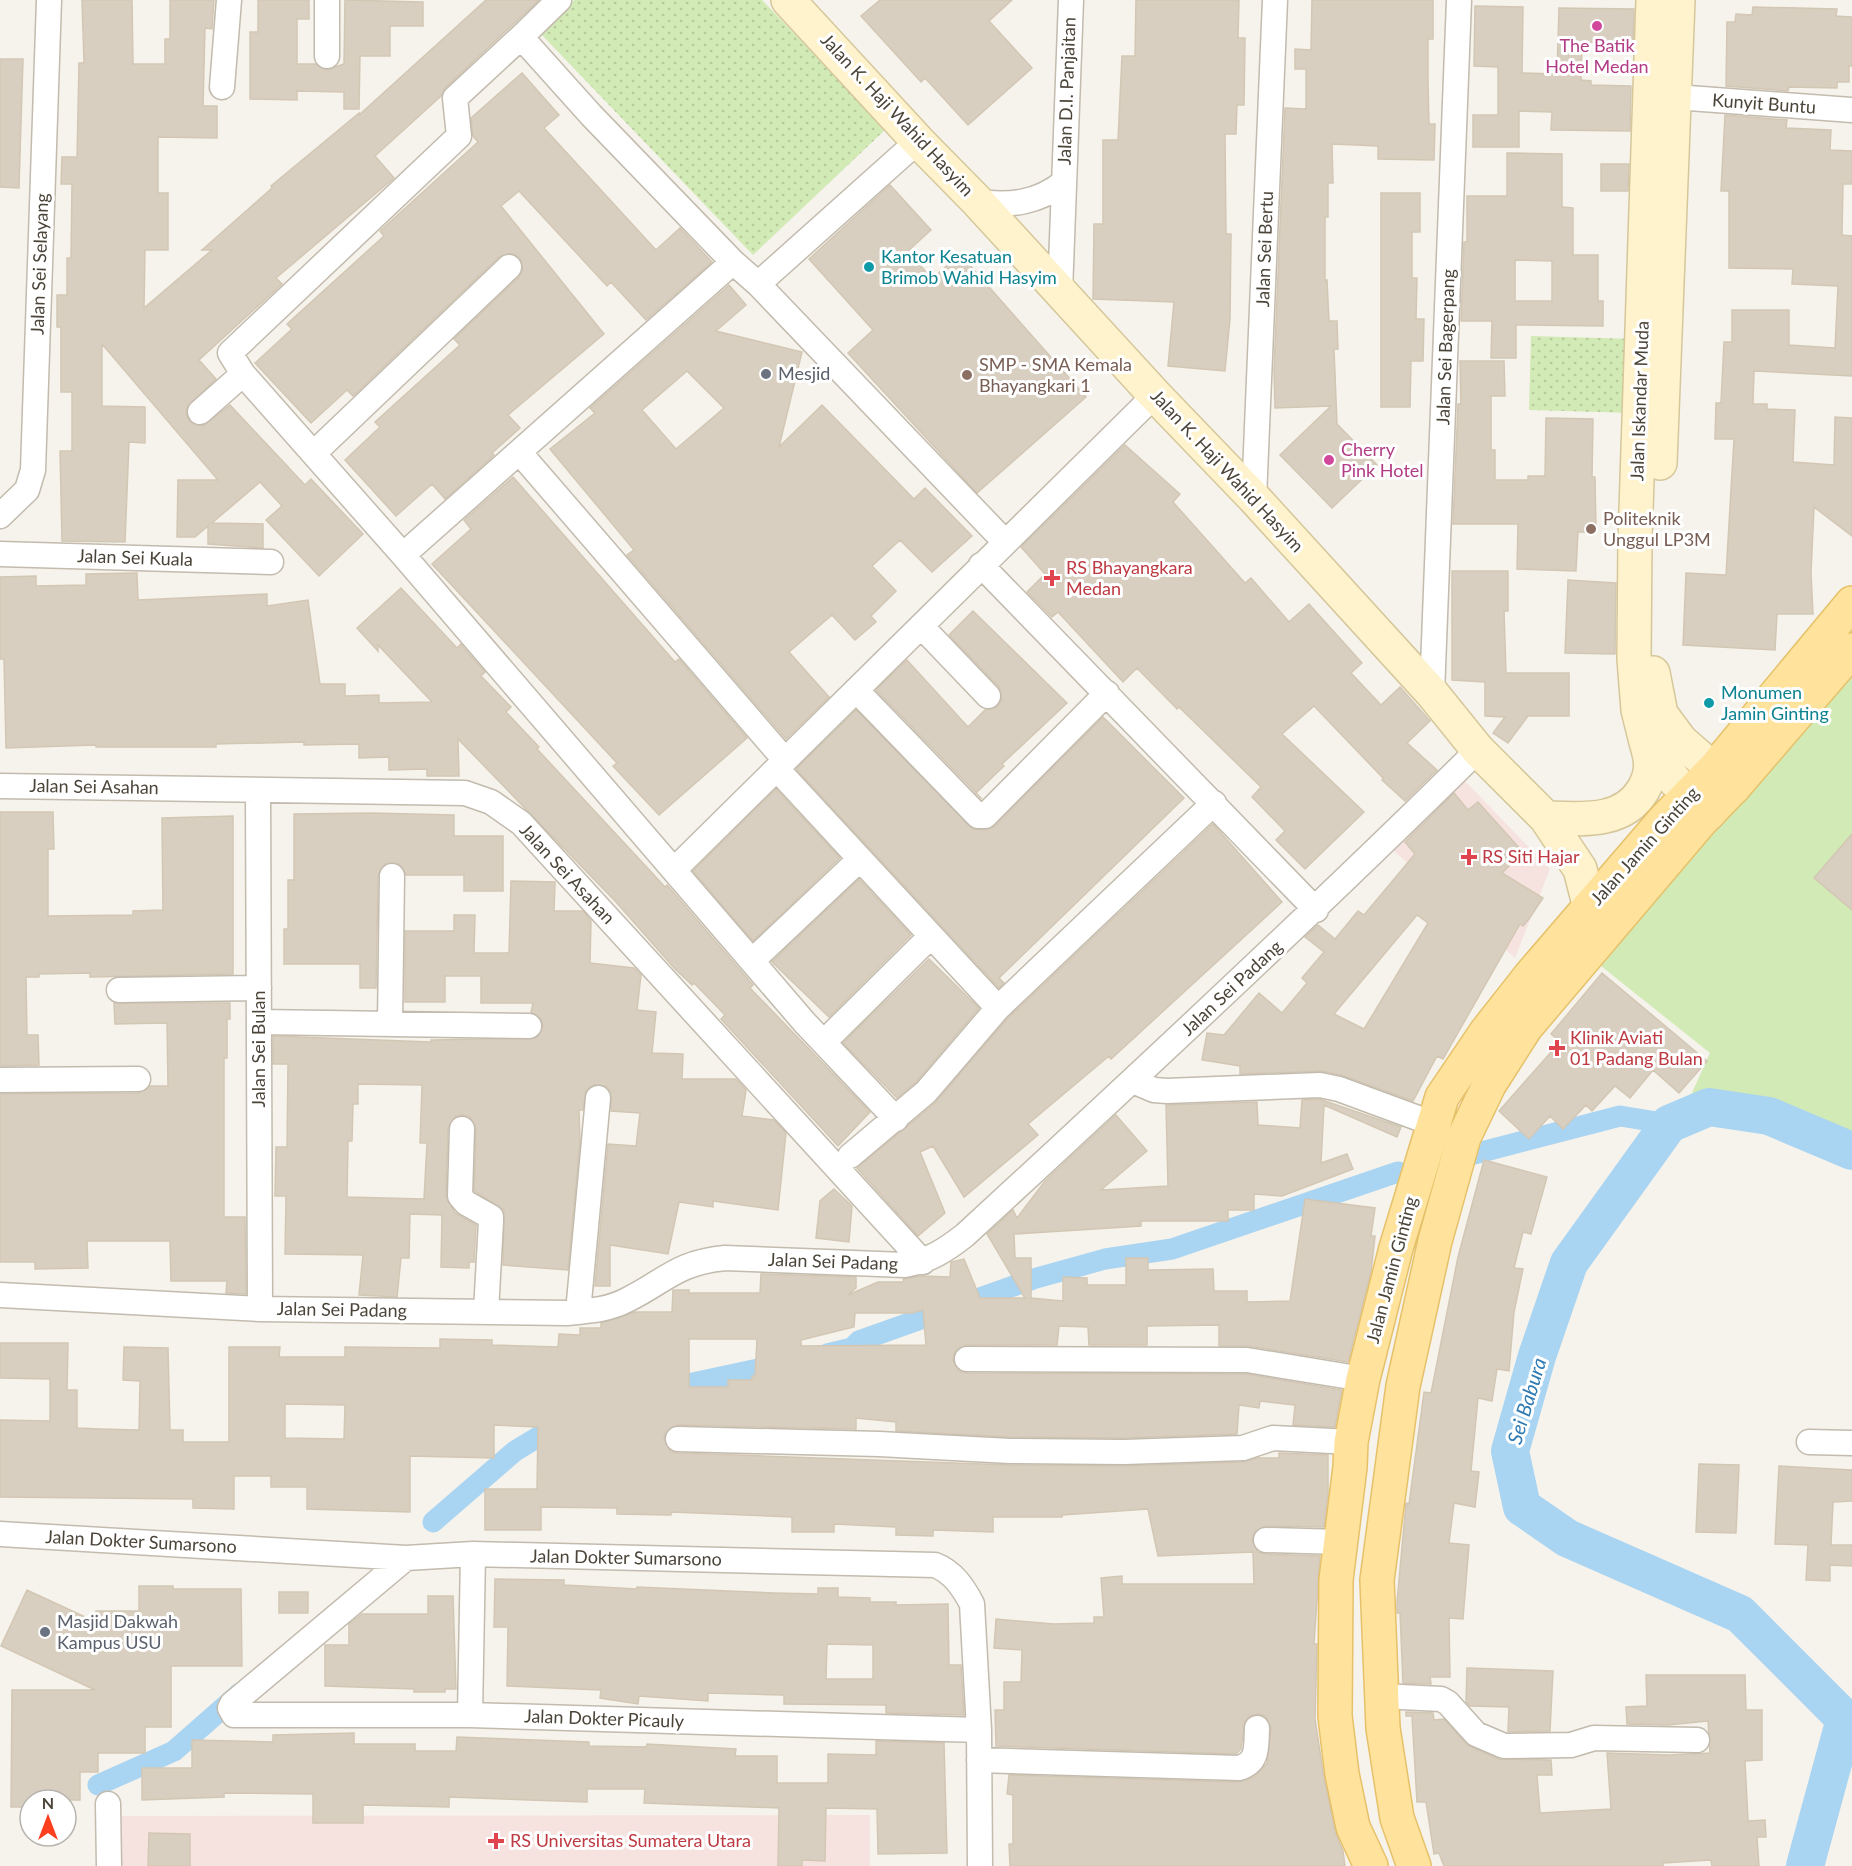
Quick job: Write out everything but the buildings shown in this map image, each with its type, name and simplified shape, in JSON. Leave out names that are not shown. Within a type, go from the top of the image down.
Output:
[{"type":"main road","name":"Jalan K. Haji Wahid Hasyim","points":[[788,0],[1155,395],[1254,498],[1432,693],[1478,750],[1546,818],[1580,869],[1590,908]]},
{"type":"main road","name":"Jalan Iskandar Muda","points":[[1653,0],[1659,179],[1652,667],[1661,714],[1681,741],[1724,778]]},
{"type":"main road","name":"Jalan Iskandar Muda","points":[[1678,0],[1675,97],[1659,179],[1634,659],[1638,710],[1646,742],[1699,810]]},
{"type":"main road","points":[[1724,778],[1852,603]]},
{"type":"main road","points":[[1724,778],[1852,650]]},
{"type":"main road","points":[[1546,818],[1583,819],[1612,816],[1635,803],[1651,776],[1646,742]]},
{"type":"main road","name":"Jalan Jamin Ginting","points":[[1413,1866],[1397,1818],[1383,1728],[1377,1580],[1403,1386],[1435,1240],[1464,1137],[1489,1085],[1526,1027],[1724,778]]},
{"type":"main road","points":[[1546,818],[1603,823],[1665,819],[1699,810]]},
{"type":"main road","name":"Jalan Jamin Ginting","points":[[1371,1866],[1353,1827],[1342,1774],[1335,1716],[1336,1580],[1351,1442],[1363,1379],[1396,1248],[1442,1097],[1486,1032],[1530,976],[1665,819]]},
{"type":"main road","points":[[1363,1379],[1403,1386]]},
{"type":"street","name":"Jalan Sei Selayang","points":[[0,516],[27,490],[33,470],[49,0]]},
{"type":"street","points":[[222,87],[229,0]]},
{"type":"street","points":[[327,0],[327,56]]},
{"type":"street","points":[[559,0],[455,98],[459,136],[233,350],[230,358],[403,555],[805,1023],[825,1041],[896,1119]]},
{"type":"street","name":"Jalan D.I. Panjaitan","points":[[1060,292],[1071,0]]},
{"type":"street","name":"Jalan Sei Bertu","points":[[1254,498],[1275,0]]},
{"type":"street","name":"Jalan Sei Bagerpang","points":[[1432,693],[1459,0]]},
{"type":"street","points":[[521,37],[591,115],[758,284],[1005,542]]},
{"type":"street","name":"Kunyit Buntu","points":[[1675,97],[1852,110]]},
{"type":"street","points":[[758,284],[918,141]]},
{"type":"street","name":"Jalan D.I. Panjaitan","points":[[978,202],[1000,205],[1030,201],[1051,192],[1064,182]]},
{"type":"street","points":[[403,555],[734,262]]},
{"type":"street","points":[[314,453],[509,267]]},
{"type":"street","points":[[200,412],[243,374]]},
{"type":"street","points":[[674,870],[1155,395]]},
{"type":"street","points":[[520,453],[859,860],[998,1008]]},
{"type":"street","name":"Jalan Sei Kuala","points":[[0,554],[271,562]]},
{"type":"street","points":[[981,565],[1316,910]]},
{"type":"street","points":[[921,626],[988,696]]},
{"type":"street","points":[[856,690],[978,816],[985,816],[1107,693]]},
{"type":"street","name":"Jalan Sei Padang","points":[[0,1294],[260,1309],[578,1312],[601,1310],[626,1301],[680,1267],[703,1260],[725,1258],[905,1265],[923,1262],[945,1251],[965,1235],[1133,1081],[1316,910],[1478,750]]},
{"type":"street","name":"Jalan Sei Asahan","points":[[0,786],[465,793],[491,802],[521,823],[923,1262]]},
{"type":"street","name":"Jalan Sei Bulan","points":[[258,790],[260,1309]]},
{"type":"street","points":[[850,1156],[926,1092],[998,1008],[1214,803]]},
{"type":"street","points":[[752,961],[859,860]]},
{"type":"street","points":[[390,1023],[392,876]]},
{"type":"street","points":[[825,1041],[930,937]]},
{"type":"street","points":[[119,990],[259,988]]},
{"type":"street","points":[[260,1022],[529,1026]]},
{"type":"street","points":[[0,1080],[138,1079]]},
{"type":"street","points":[[1133,1081],[1154,1090],[1167,1091],[1320,1085],[1339,1089],[1434,1124]]},
{"type":"street","points":[[578,1312],[598,1098]]},
{"type":"street","points":[[462,1128],[460,1196],[466,1203],[491,1217],[486,1312]]},
{"type":"street","points":[[967,1359],[1247,1360],[1363,1379]]},
{"type":"street","points":[[678,1439],[1113,1452],[1244,1448],[1273,1438],[1351,1442]]},
{"type":"street","points":[[1809,1442],[1852,1443]]},
{"type":"street","name":"Jalan Dokter Sumarsono","points":[[0,1534],[406,1558],[473,1554],[935,1565],[947,1570],[964,1589],[972,1604],[979,1730],[980,1866]]},
{"type":"street","points":[[1266,1540],[1341,1542]]},
{"type":"street","points":[[470,1715],[473,1554]]},
{"type":"street","name":"Jalan Dokter Picauly","points":[[406,1558],[232,1704],[231,1712],[237,1716],[470,1715],[979,1730]]},
{"type":"street","points":[[1381,1696],[1441,1699],[1448,1703],[1476,1734],[1504,1746],[1571,1745],[1594,1738],[1697,1740]]},
{"type":"street","points":[[979,1760],[1239,1768],[1251,1763],[1255,1757],[1257,1728]]},
{"type":"street","points":[[108,1804],[109,1866]]},
{"type":"shaded area","name":"RS Siti Hajar","points":[[1463,779],[1550,869],[1515,958],[1387,845]]},
{"type":"shaded area","name":"RS Universitas Sumatera Utara","points":[[870,1815],[870,1866],[122,1866],[122,1816]]},
{"type":"green space","points":[[574,0],[762,0],[886,129],[753,255],[540,33]]},
{"type":"green space","points":[[1531,336],[1636,339],[1634,413],[1529,410]]},
{"type":"green space","points":[[1852,665],[1852,1150],[1709,1107],[1686,1106],[1710,1053],[1601,966]]},
{"type":"waterway","name":"Sei Babura","points":[[1805,1866],[1845,1719],[1740,1614],[1567,1538],[1522,1507],[1510,1451],[1537,1356],[1569,1263],[1669,1124],[1709,1107],[1769,1116],[1852,1151]]},
{"type":"waterway","points":[[1474,1154],[1620,1116],[1669,1124]]},
{"type":"waterway","points":[[827,1354],[852,1348],[859,1341],[1033,1279],[1105,1259],[1172,1249],[1398,1172]]},
{"type":"waterway","points":[[660,1390],[782,1364]]},
{"type":"waterway","points":[[433,1522],[515,1451],[563,1422]]},
{"type":"waterway","points":[[98,1785],[174,1751],[240,1693]]},
{"type":"place","name":"The Batik Hotel Medan","points":[[1597,26]]},
{"type":"place","name":"Kantor Kesatuan Brimob Wahid Hasyim","points":[[869,267]]},
{"type":"place","name":"Mesjid","points":[[766,374]]},
{"type":"place","name":"SMP - SMA Kemala Bhayangkari 1","points":[[967,375]]},
{"type":"place","name":"Cherry Pink Hotel","points":[[1329,460]]},
{"type":"place","name":"Politeknik Unggul LP3M","points":[[1591,529]]},
{"type":"place","name":"RS Bhayangkara Medan","points":[[1052,578]]},
{"type":"place","name":"Monumen Jamin Ginting","points":[[1709,703]]},
{"type":"place","name":"RS Siti Hajar","points":[[1469,857]]},
{"type":"place","name":"Klinik Aviati 01 Padang Bulan","points":[[1557,1048]]},
{"type":"place","name":"Masjid Dakwah Kampus USU","points":[[45,1632]]},
{"type":"place","name":"RS Universitas Sumatera Utara","points":[[496,1841]]}]
